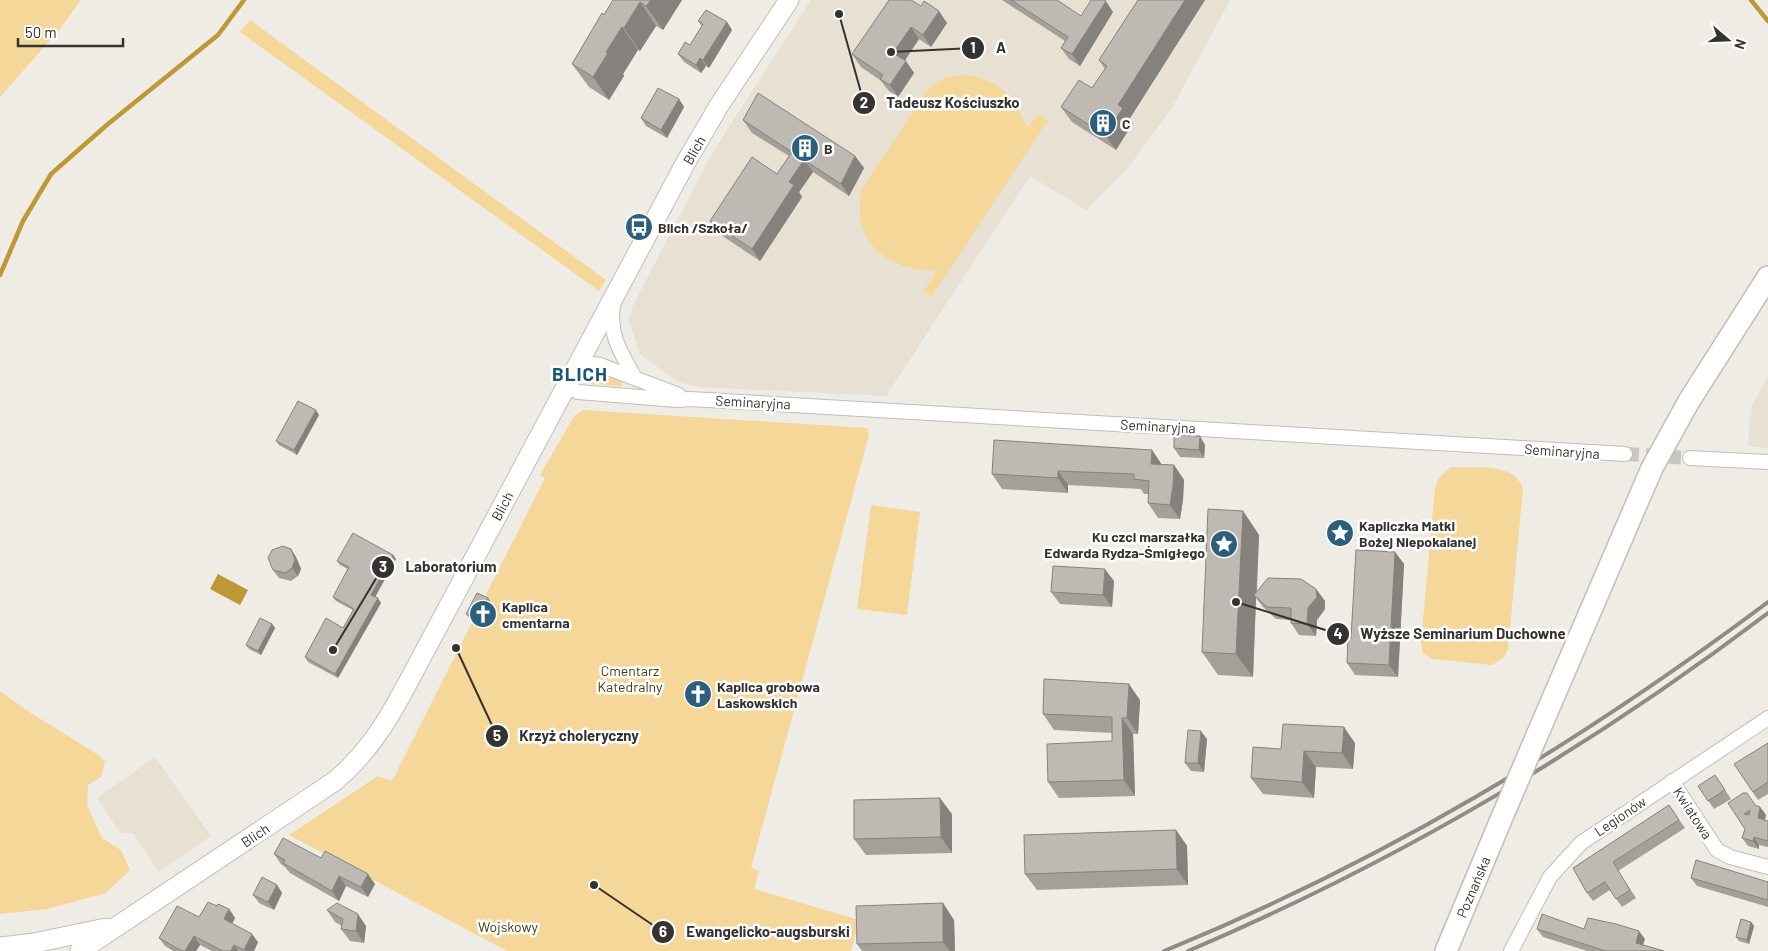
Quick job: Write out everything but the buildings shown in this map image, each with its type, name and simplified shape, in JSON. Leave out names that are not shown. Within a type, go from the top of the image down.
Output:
[{"type":"main road","name":"Poznańska","points":[[1446,951],[1652,468],[1694,393],[1768,277]]},
{"type":"street","name":"Blich","points":[[0,947],[79,945],[119,925],[335,781],[367,752],[400,697],[613,298],[720,104],[789,0]]},
{"type":"street","points":[[613,298],[611,322],[616,344],[635,378]]},
{"type":"street","name":"Seminaryjna","points":[[579,362],[600,365],[690,399]]},
{"type":"street","name":"Seminaryjna","points":[[566,386],[578,392],[678,400],[690,399],[1626,454]]},
{"type":"street","points":[[1690,458],[1768,462]]},
{"type":"street","name":"Legionów","points":[[1516,949],[1533,907],[1565,858],[1595,832],[1768,718]]},
{"type":"street","name":"Kwiatowa","points":[[1672,781],[1717,850],[1730,857],[1768,867]]},
{"type":"shaded area","points":[[811,0],[1230,0],[1173,106],[1129,167],[1086,210],[1030,176],[886,396],[699,387],[678,382],[640,354],[629,321],[633,305],[714,150]]},
{"type":"shaded area","points":[[1768,376],[1768,448],[1748,446],[1751,407]]},
{"type":"shaded area","points":[[218,574],[248,590],[240,605],[210,589]]},
{"type":"shaded area","points":[[155,757],[211,836],[159,872],[133,833],[120,833],[97,798]]},
{"type":"green space","points":[[0,0],[81,0],[60,29],[0,97]]},
{"type":"green space","points":[[250,20],[606,280],[599,291],[240,32]]},
{"type":"green space","points":[[964,75],[987,81],[1004,91],[1017,107],[1027,128],[1038,114],[1048,120],[932,296],[924,291],[937,270],[903,266],[877,250],[867,238],[861,224],[862,189],[929,88],[946,77]]},
{"type":"green space","points":[[587,371],[622,381],[622,386],[584,383],[581,375]]},
{"type":"green space","name":"Cmentarz Katedralny","points":[[583,410],[867,428],[869,435],[751,868],[759,871],[754,889],[859,920],[851,951],[507,951],[289,835],[378,776],[392,781],[545,478],[540,475],[574,416]]},
{"type":"green space","points":[[1451,467],[1482,467],[1503,470],[1519,480],[1523,489],[1508,649],[1504,657],[1492,665],[1432,659],[1423,653],[1421,642],[1435,488],[1439,478]]},
{"type":"green space","points":[[871,505],[920,512],[907,615],[857,609]]},
{"type":"green space","points":[[0,691],[105,761],[101,777],[88,785],[87,805],[102,838],[121,850],[130,870],[106,893],[47,909],[0,914]]},
{"type":"waterway","points":[[0,275],[23,221],[51,174],[108,124],[218,35],[244,0]]},
{"type":"waterway","points":[[1751,0],[1768,21]]},
{"type":"tunnel","points":[[1625,454],[1690,458]]},
{"type":"railway","points":[[1164,951],[1245,916],[1324,878],[1402,838],[1477,796],[1624,704],[1768,602]]},
{"type":"railway","points":[[1188,951],[1266,917],[1341,880],[1416,841],[1488,800],[1560,757],[1630,711],[1768,613]]},
{"type":"place","name":"Tadeusz Kościuszko","points":[[839,14]]},
{"type":"place","name":"A","points":[[891,52]]},
{"type":"place","name":"C","points":[[1103,123]]},
{"type":"place","name":"B","points":[[805,148]]},
{"type":"place","name":"Blich /Szkoła/","points":[[639,227]]},
{"type":"place","name":"Kapliczka Matki Bożej Niepokalanej","points":[[1340,533]]},
{"type":"place","name":"Ku czci marszałka Edwarda Rydza-Śmigłego","points":[[1224,544]]},
{"type":"place","name":"Wyższe Seminarium Duchowne","points":[[1236,602]]},
{"type":"place","name":"Kaplica cmentarna","points":[[483,614]]},
{"type":"place","name":"Krzyż choleryczny","points":[[456,648]]},
{"type":"place","name":"Laboratorium","points":[[333,650]]},
{"type":"place","name":"Kaplica grobowa Laskowskich","points":[[698,694]]},
{"type":"place","name":"Ewangelicko-augsburski","points":[[594,885]]},
{"type":"district","name":"BLICH","points":[[580,373]]},
{"type":"park label","name":"Wojskowy","points":[[508,926]]}]
